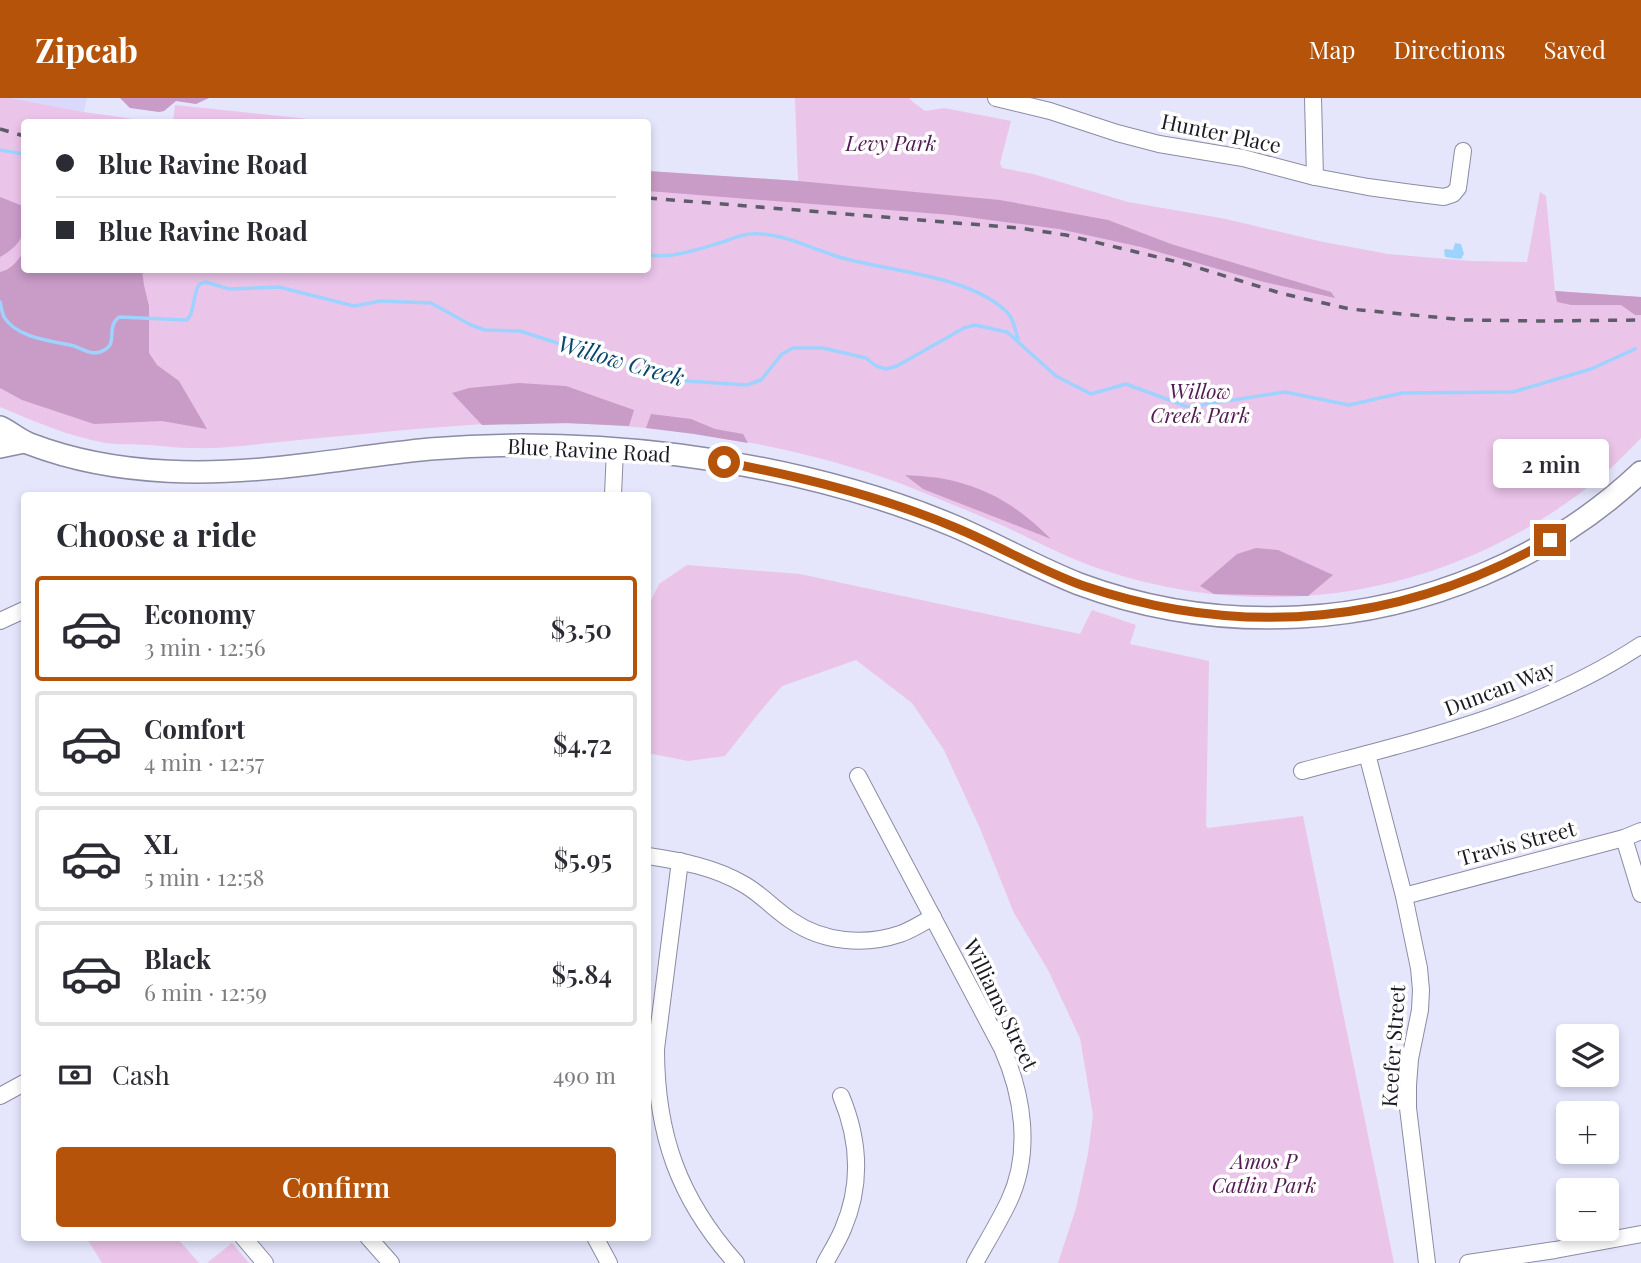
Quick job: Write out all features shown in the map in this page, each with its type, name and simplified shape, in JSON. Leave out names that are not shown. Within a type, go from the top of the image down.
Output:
[{"type":"main road","name":"Blue Ravine Road","points":[[0,427],[24,442],[75,457],[106,464],[187,473],[308,465],[435,449],[509,446],[615,449],[724,462],[866,495],[954,527],[1082,585],[1135,601],[1244,618],[1353,612],[1449,587],[1518,558],[1550,540],[1611,499],[1641,472]]},
{"type":"main road","name":"Blue Ravine Road","points":[[0,447],[24,442]]},
{"type":"street","name":"Hunter Place","points":[[996,98],[1050,111],[1159,144],[1242,158],[1315,177],[1368,187],[1444,197],[1458,188],[1463,151]]},
{"type":"street","name":"Hunter Place","points":[[1313,98],[1315,177]]},
{"type":"street","points":[[613,492],[615,449]]},
{"type":"street","points":[[0,621],[21,611]]},
{"type":"street","name":"Duncan Way","points":[[1302,771],[1470,725],[1514,710],[1578,681],[1641,645]]},
{"type":"street","name":"Keefer Street","points":[[1367,754],[1404,897],[1419,968],[1420,1010],[1410,1059],[1408,1108],[1427,1263]]},
{"type":"street","name":"Williams Street","points":[[859,776],[1002,1048],[1010,1066],[1020,1104],[1022,1143],[1016,1181],[1010,1200],[975,1263]]},
{"type":"street","name":"Travis Street","points":[[1404,897],[1624,838],[1641,831]]},
{"type":"street","points":[[1624,838],[1641,894]]},
{"type":"street","points":[[651,856],[680,860],[728,876],[746,885],[804,928],[836,939],[853,941],[887,938],[911,930],[933,918]]},
{"type":"street","points":[[680,860],[656,1049],[660,1109],[672,1158],[692,1203],[708,1229],[736,1263]]},
{"type":"street","points":[[0,1096],[21,1085]]},
{"type":"street","points":[[824,1263],[842,1232],[854,1192],[855,1142],[841,1096]]},
{"type":"street","points":[[1468,1263],[1641,1234]]},
{"type":"street","points":[[246,1241],[264,1263]]},
{"type":"street","points":[[372,1241],[391,1263]]},
{"type":"street","points":[[597,1241],[608,1263]]},
{"type":"shaded area","points":[[10,98],[87,98],[84,112]]},
{"type":"shaded area","points":[[120,98],[209,98],[196,104],[176,101],[159,112],[130,108]]},
{"type":"shaded area","points":[[651,171],[798,181],[1000,200],[1108,220],[1171,244],[1331,292],[1335,298],[1260,281],[1141,247],[1059,229],[952,215],[651,191]]},
{"type":"shaded area","points":[[0,197],[21,205],[21,238],[0,257]]},
{"type":"shaded area","points":[[1455,243],[1461,244],[1464,254],[1461,259],[1445,257],[1444,250],[1453,250]]},
{"type":"shaded area","points":[[20,257],[21,273],[142,273],[149,306],[149,353],[157,365],[179,381],[207,429],[162,421],[94,424],[22,400],[0,388],[0,272],[8,269]]},
{"type":"shaded area","points":[[1555,291],[1641,297],[1641,315],[1635,315],[1621,305],[1571,305],[1557,302]]},
{"type":"shaded area","points":[[519,383],[566,386],[634,410],[629,426],[567,423],[482,425],[452,393],[469,388]]},
{"type":"shaded area","points":[[651,414],[691,419],[715,429],[743,434],[748,443],[646,428]]},
{"type":"shaded area","points":[[905,475],[948,480],[983,490],[1018,510],[1051,539],[923,489]]},
{"type":"shaded area","points":[[1256,548],[1278,550],[1333,575],[1308,596],[1214,594],[1200,586],[1237,554]]},
{"type":"green space","name":"Willow Creek Park","points":[[0,98],[134,119],[21,119],[21,273],[651,273],[651,171],[798,181],[795,98],[909,98],[925,111],[944,108],[1011,121],[1000,163],[1002,168],[1033,174],[1128,202],[1226,219],[1388,254],[1470,261],[1527,262],[1540,192],[1546,196],[1555,291],[1641,297],[1641,438],[1609,470],[1537,522],[1464,559],[1386,584],[1305,596],[1246,597],[1188,591],[1131,579],[1076,560],[1006,527],[877,475],[799,453],[692,433],[599,424],[536,423],[442,427],[236,447],[187,448],[106,443],[52,428],[0,407]]},
{"type":"green space","points":[[175,105],[308,119],[173,119]]},
{"type":"green space","name":"Amos P Catlin Park","points":[[687,565],[800,574],[1080,634],[1092,610],[1136,625],[1130,644],[1209,661],[1206,826],[1208,828],[1303,816],[1394,1263],[1058,1263],[1076,1208],[1093,1115],[1080,1038],[1048,970],[1014,913],[979,826],[944,750],[912,703],[856,660],[782,686],[725,756],[688,761],[651,754],[651,601],[659,584]]},
{"type":"green space","points":[[88,1241],[180,1241],[199,1263],[102,1263]]},
{"type":"green space","points":[[232,1243],[249,1263],[207,1263]]},
{"type":"waterway","points":[[0,150],[21,154]]},
{"type":"waterway","points":[[651,255],[687,252],[748,234],[775,236],[843,258],[928,276],[970,289],[989,298],[1008,313],[1018,339]]},
{"type":"waterway","name":"Willow Creek","points":[[0,302],[4,317],[17,330],[36,338],[93,353],[110,345],[113,327],[119,317],[187,320],[197,288],[206,282],[229,289],[279,287],[354,306],[381,301],[431,303],[485,330],[520,331],[672,380],[747,385],[761,380],[782,354],[793,348],[823,348],[866,358],[876,366],[886,369],[897,366],[964,328],[975,325],[1007,332],[1056,376],[1091,394],[1126,384],[1188,407],[1285,392],[1349,405],[1402,393],[1513,392],[1591,369],[1635,349]]},
{"type":"railway","points":[[0,129],[21,135]]},
{"type":"railway","points":[[651,198],[1019,228],[1066,235],[1186,264],[1280,293],[1350,309],[1465,320],[1641,320]]},
{"type":"route","points":[[724,462],[840,488],[909,509],[1045,570],[1110,594],[1162,607],[1244,618],[1325,615],[1378,607],[1467,580],[1518,558],[1550,540]]},
{"type":"park label","name":"Levy Park","points":[[891,144]]}]
